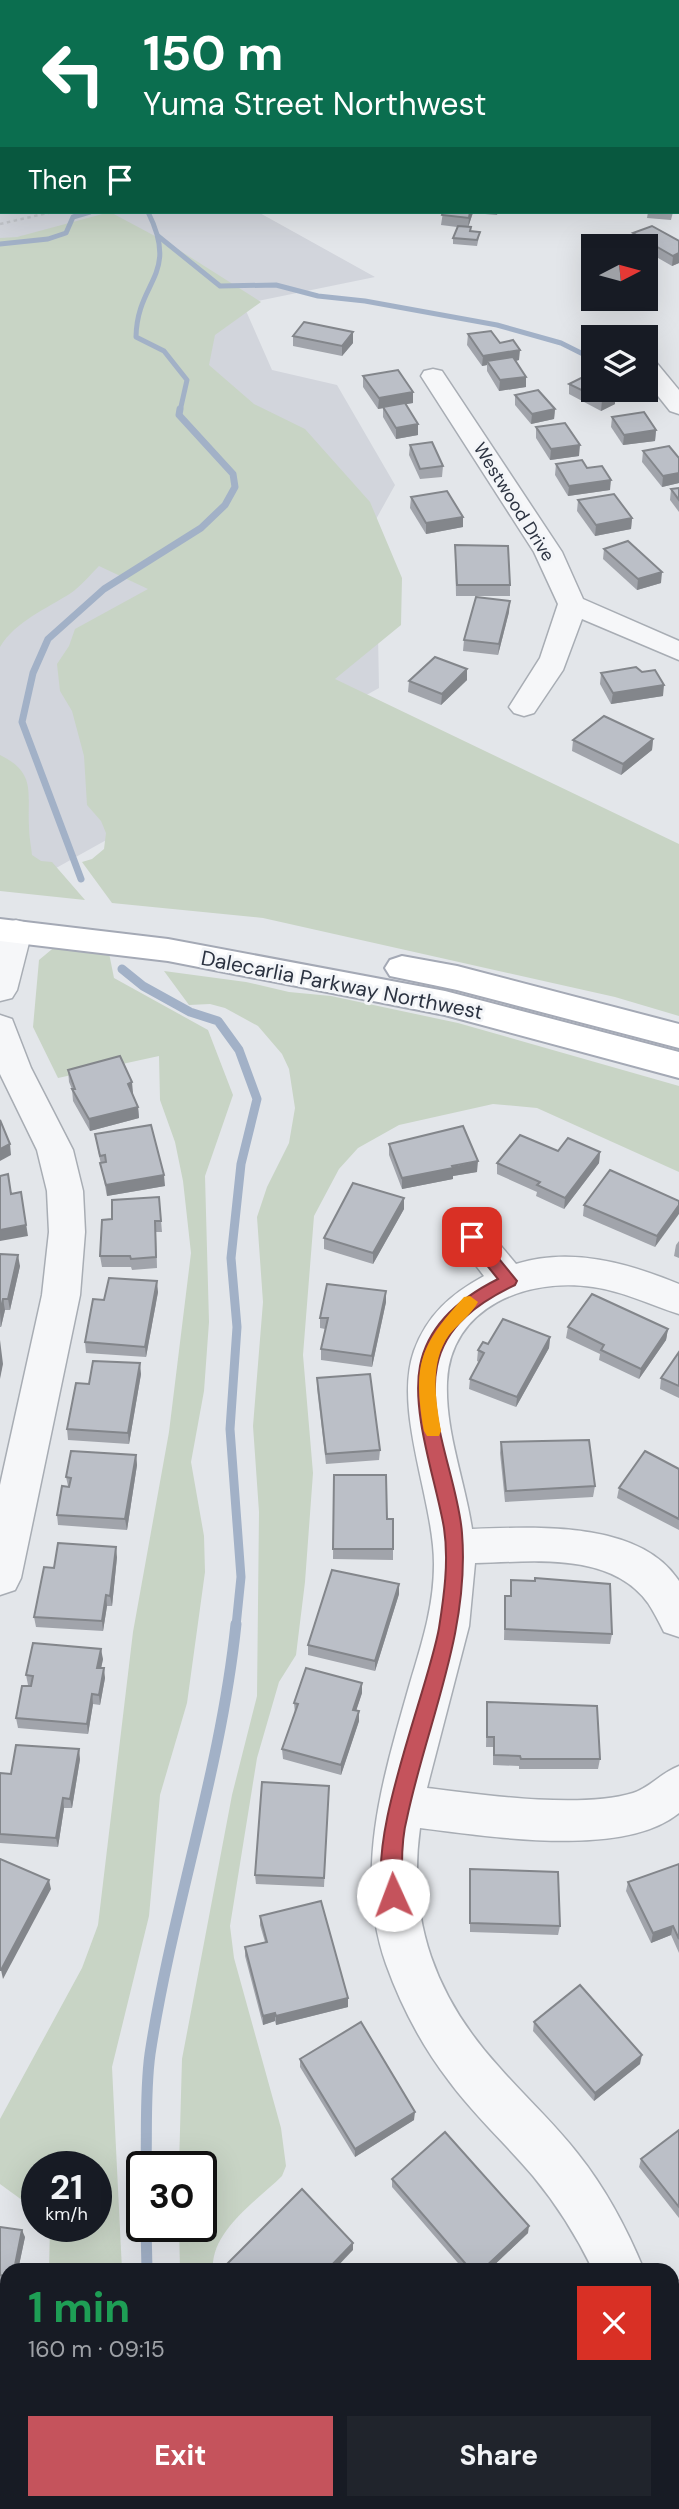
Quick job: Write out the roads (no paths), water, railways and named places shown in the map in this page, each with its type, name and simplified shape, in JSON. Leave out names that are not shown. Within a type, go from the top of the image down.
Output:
[{"type":"main road","name":"Dalecarlia Parkway Northwest","points":[[5,922],[180,926],[457,978],[679,1036]]},
{"type":"main road","name":"Dalecarlia Parkway Northwest","points":[[5,922],[444,1003],[679,1065]]},
{"type":"street","points":[[658,369],[679,371]]},
{"type":"street","name":"Westwood Drive","points":[[433,376],[548,552],[572,604]]},
{"type":"street","points":[[658,380],[679,405]]},
{"type":"street","points":[[524,707],[548,674],[561,644],[572,604],[679,651]]},
{"type":"street","points":[[0,990],[5,922]]},
{"type":"street","points":[[0,1027],[8,1058],[57,1153],[63,1173],[68,1214],[67,1254],[61,1295],[0,1578]]},
{"type":"street","points":[[472,1237],[509,1281]]},
{"type":"street","points":[[615,2263],[587,2207],[552,2160],[468,2069],[421,1991],[402,1942],[393,1895],[394,1835],[447,1632],[453,1598],[454,1547],[427,1404],[428,1367],[435,1344],[457,1313],[477,1297],[509,1281],[545,1272],[583,1270],[621,1277],[679,1300]]},
{"type":"street","points":[[454,1547],[569,1546],[611,1554],[636,1566],[658,1584],[674,1606],[679,1619]]},
{"type":"street","points":[[400,1805],[500,1816],[605,1820],[642,1811],[658,1803],[679,1786]]},
{"type":"waterway","points":[[0,244],[48,239],[66,233],[73,217],[83,214]]},
{"type":"waterway","points":[[149,214],[157,233],[159,265],[143,302],[136,337],[164,351],[187,380],[180,411]]},
{"type":"waterway","points":[[158,236],[220,286],[276,285],[318,296],[365,301],[497,325],[561,343],[581,353]]},
{"type":"waterway","points":[[81,879],[22,722],[33,673],[48,639],[104,589],[201,528],[225,505],[235,487],[233,474],[179,415],[180,409]]},
{"type":"waterway","points":[[122,969],[143,986],[190,1012],[218,1021],[239,1050],[257,1099],[241,1164],[231,1258],[237,1327],[230,1429],[241,1577],[236,1626]]},
{"type":"waterway","points":[[146,2151],[150,2054],[159,2000],[208,1786],[229,1678],[236,1624]]},
{"type":"waterway","points":[[146,2242],[147,2263]]}]
